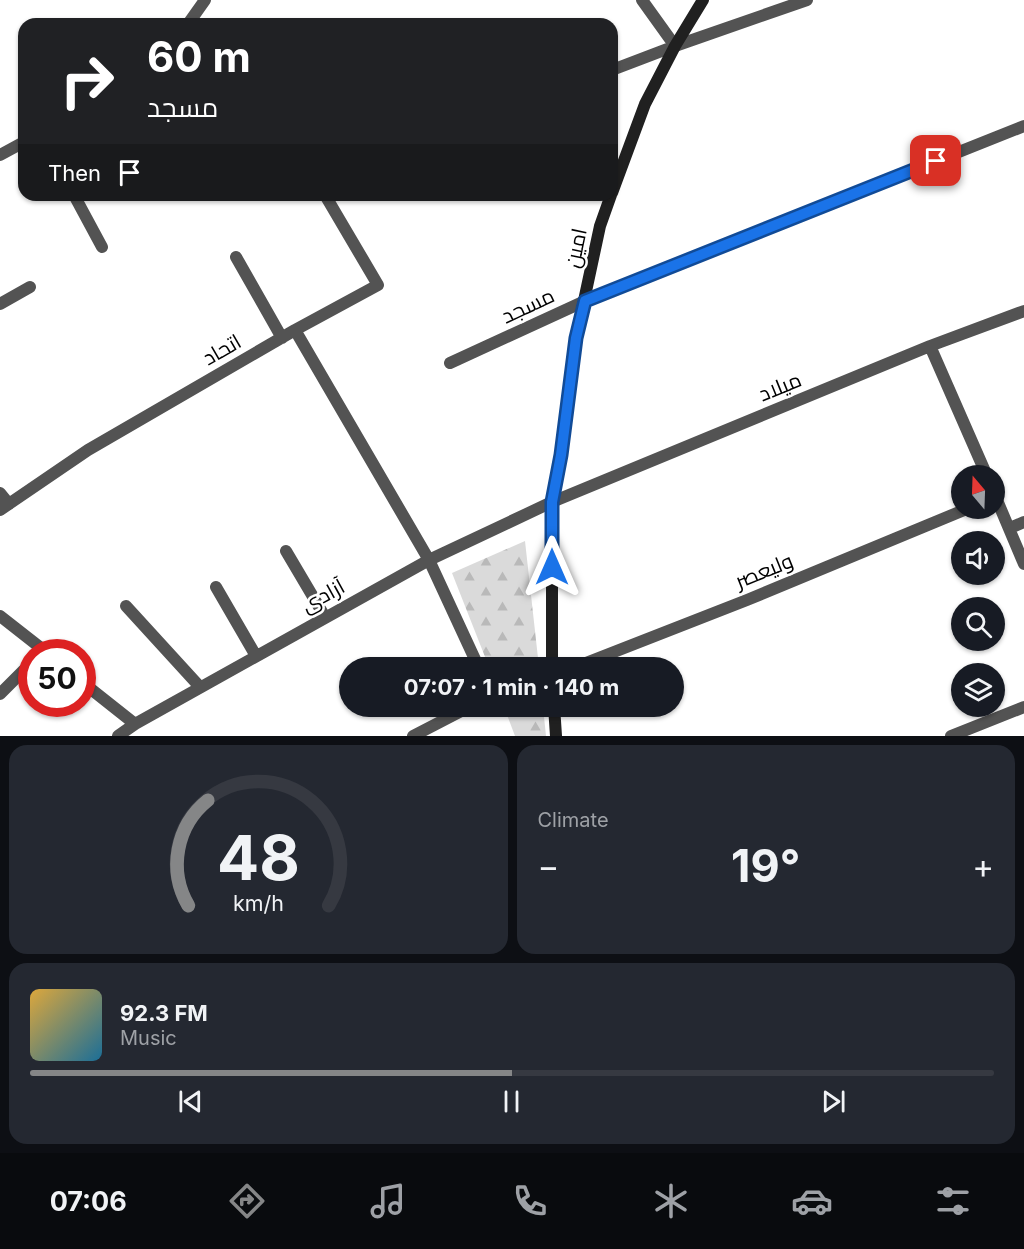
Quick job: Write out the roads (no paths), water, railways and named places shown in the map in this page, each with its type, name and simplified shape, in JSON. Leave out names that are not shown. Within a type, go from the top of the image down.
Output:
[{"type":"main road","name":"امین","points":[[618,178],[645,104],[675,46],[703,0]]},
{"type":"main road","name":"امین","points":[[552,657],[552,502],[561,455],[576,338],[600,226],[609,201]]},
{"type":"main road","points":[[555,717],[556,736]]},
{"type":"street","points":[[192,18],[205,0]]},
{"type":"street","points":[[642,0],[675,46]]},
{"type":"street","points":[[618,68],[807,0]]},
{"type":"street","name":"مسجد","points":[[450,363],[585,301],[1024,126]]},
{"type":"street","points":[[0,155],[18,145]]},
{"type":"street","points":[[77,201],[102,247]]},
{"type":"street","name":"اتحاد","points":[[4,507],[88,450],[295,330],[378,285],[329,201]]},
{"type":"street","points":[[236,257],[282,338]]},
{"type":"street","points":[[0,304],[30,287]]},
{"type":"street","name":"میلاد","points":[[552,502],[930,346],[1024,311]]},
{"type":"street","points":[[295,330],[429,560],[473,657]]},
{"type":"street","points":[[930,346],[982,465]]},
{"type":"street","points":[[0,493],[4,507]]},
{"type":"street","name":"آزادی","points":[[118,736],[200,687],[429,560],[552,502]]},
{"type":"street","name":"ولیعصر","points":[[601,657],[747,600],[951,515]]},
{"type":"street","points":[[1005,517],[1024,564]]},
{"type":"street","points":[[1010,528],[1024,522]]},
{"type":"street","points":[[286,551],[325,617]]},
{"type":"street","points":[[216,587],[256,656]]},
{"type":"street","points":[[126,606],[200,687]]},
{"type":"street","points":[[0,616],[27,639]]},
{"type":"street","points":[[0,694],[18,676]]},
{"type":"street","points":[[96,693],[135,724]]},
{"type":"street","points":[[951,736],[1024,707]]},
{"type":"street","points":[[413,736],[450,717]]}]
